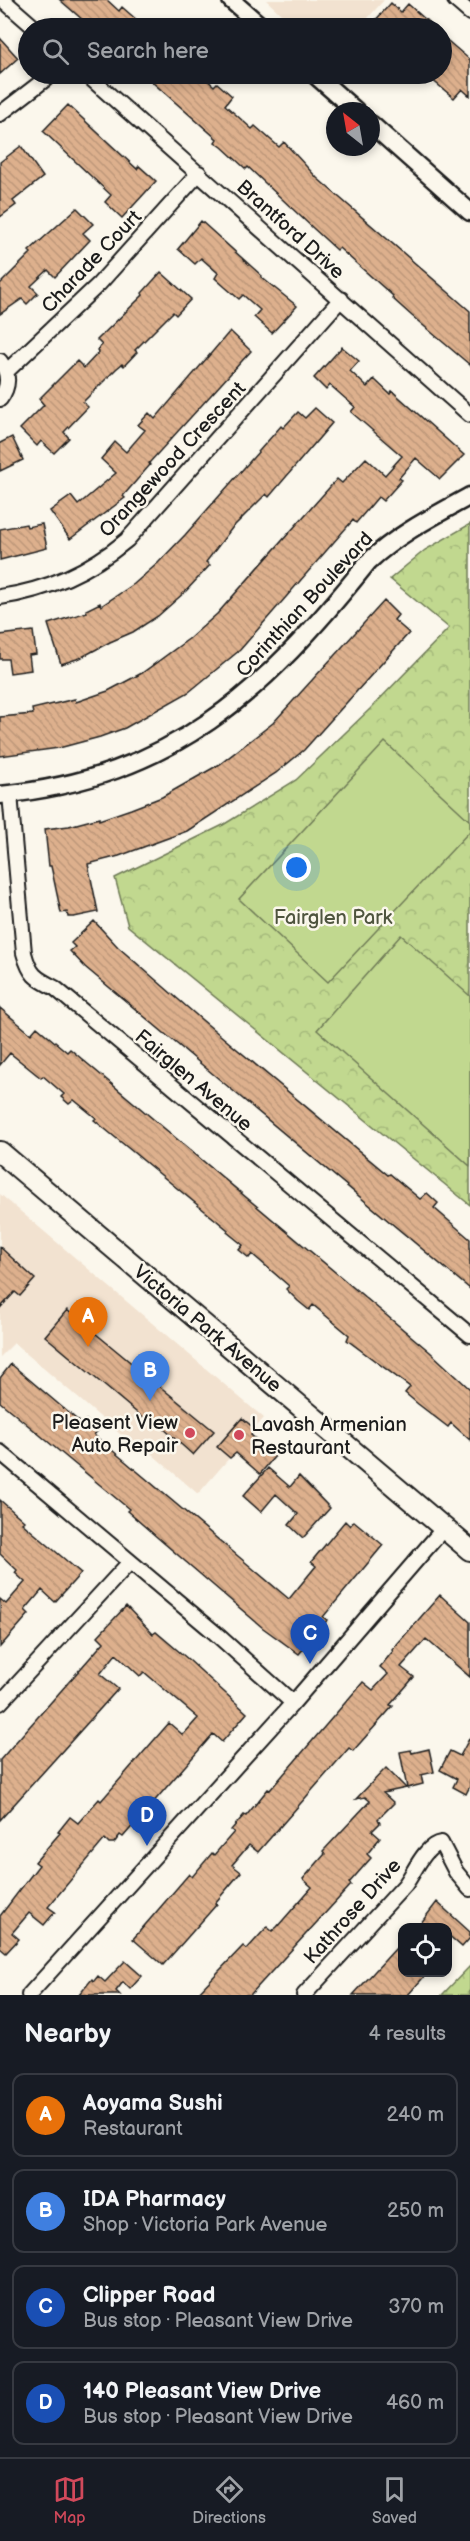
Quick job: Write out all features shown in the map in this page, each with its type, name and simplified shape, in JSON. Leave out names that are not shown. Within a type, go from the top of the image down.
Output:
[{"type":"main road","name":"Victoria Park Avenue","points":[[0,1152],[470,1550]]},
{"type":"street","points":[[3,0],[24,18]]},
{"type":"street","points":[[231,0],[252,18]]},
{"type":"street","points":[[455,0],[470,13]]},
{"type":"street","points":[[0,114],[39,84]]},
{"type":"street","name":"Brantford Drive","points":[[97,84],[470,415]]},
{"type":"street","points":[[325,84],[346,102]]},
{"type":"street","points":[[380,132],[470,212]]},
{"type":"street","name":"Charade Court","points":[[0,399],[6,390],[3,366],[99,284],[199,173]]},
{"type":"street","name":"Orangewood Crescent","points":[[0,597],[40,589],[69,578],[100,561],[127,540],[341,299]]},
{"type":"street","name":"Corinthian Boulevard","points":[[5,795],[75,784],[105,775],[165,750],[186,738],[224,713],[274,670],[368,562],[385,546],[417,525],[470,496]]},
{"type":"street","name":"Fairglen Avenue","points":[[5,795],[24,953],[28,968],[36,978],[55,988],[470,1335]]},
{"type":"street","points":[[0,1452],[129,1563],[214,1632],[293,1703]]},
{"type":"street","points":[[29,1995],[293,1703],[444,1528]]},
{"type":"street","points":[[0,1703],[129,1563]]},
{"type":"street","name":"Kathrose Drive","points":[[304,1995],[405,1885],[431,1847],[441,1844],[456,1872],[470,1889]]},
{"type":"shaded area","points":[[266,0],[384,0],[368,18],[285,18]]},
{"type":"shaded area","points":[[0,1194],[264,1418],[198,1494],[138,1442],[134,1446],[14,1343],[0,1357]]},
{"type":"green space","name":"Fairglen Park","points":[[470,524],[470,1205],[128,926],[115,878],[223,825],[296,780],[370,709],[449,628],[390,579],[425,550]]},
{"type":"green space","points":[[385,742],[470,821],[470,831],[328,982],[239,899]]},
{"type":"green space","points":[[401,935],[470,996],[470,1166],[317,1030]]},
{"type":"green space","points":[[470,1966],[470,1995],[442,1995]]},
{"type":"building","points":[[60,0],[107,0],[119,11],[122,7],[135,18],[81,18]]},
{"type":"building","points":[[391,3],[401,12],[408,4],[424,18],[378,18]]},
{"type":"building","points":[[0,38],[18,58],[0,74]]},
{"type":"building","points":[[452,44],[470,60],[470,96],[462,89],[454,98],[437,84],[452,84]]},
{"type":"building","points":[[154,84],[212,84],[214,86],[218,84],[232,96],[225,105],[252,129],[255,126],[279,147],[284,142],[317,178],[470,311],[470,365],[412,316],[339,248],[337,250],[248,167],[246,169],[215,142],[217,139]]},
{"type":"building","points":[[68,105],[137,169],[139,166],[156,181],[122,218],[105,202],[111,195],[43,131]]},
{"type":"building","points":[[21,146],[43,177],[13,201],[16,205],[0,217],[0,162]]},
{"type":"building","points":[[77,208],[93,224],[83,233],[90,240],[55,277],[48,270],[31,286],[38,293],[27,304],[22,299],[0,314],[0,284],[31,253],[29,251]]},
{"type":"building","points":[[201,221],[261,277],[297,306],[272,333],[254,317],[260,310],[243,295],[239,299],[225,287],[215,278],[218,273],[201,258],[195,264],[178,249]]},
{"type":"building","points":[[161,272],[191,299],[176,315],[173,312],[135,350],[137,352],[124,366],[122,364],[116,369],[83,402],[88,407],[64,432],[69,438],[54,453],[41,441],[37,446],[20,429],[44,405],[39,399],[77,361],[84,368],[99,352],[97,350],[102,345],[97,340],[143,295],[142,293]]},
{"type":"building","points":[[230,331],[251,351],[149,463],[150,465],[123,496],[125,498],[70,539],[50,511],[71,496],[78,505],[116,473],[101,459],[115,442],[126,452],[145,430],[138,425],[149,413],[155,419]]},
{"type":"building","points":[[342,347],[359,361],[350,371],[367,387],[374,379],[390,394],[392,391],[464,455],[440,479],[416,458],[399,478],[402,480],[383,501],[378,497],[356,523],[353,520],[240,650],[189,692],[125,728],[100,737],[59,748],[0,756],[0,717],[33,714],[32,709],[75,699],[76,702],[108,691],[142,673],[190,638],[217,614],[337,479],[342,483],[366,458],[385,475],[402,456],[351,412],[355,407],[330,385],[326,390],[314,378]]},
{"type":"building","points":[[315,408],[332,423],[269,497],[266,494],[232,528],[206,562],[210,565],[186,591],[158,616],[133,632],[80,658],[61,664],[48,624],[87,612],[86,610],[100,603],[101,606],[134,584],[185,535],[281,426],[283,428],[298,412],[305,418]]},
{"type":"building","points":[[12,437],[23,460],[0,471],[0,443]]},
{"type":"building","points":[[26,524],[27,527],[42,524],[47,548],[0,560],[0,529]]},
{"type":"building","points":[[384,601],[398,615],[394,620],[409,633],[304,750],[276,773],[187,831],[119,856],[88,864],[98,912],[74,917],[68,917],[67,912],[61,913],[51,866],[49,866],[45,829],[69,826],[99,818],[99,820],[131,809],[162,797],[220,764],[273,723]]},
{"type":"building","points":[[33,631],[36,654],[29,655],[31,670],[10,673],[8,659],[0,659],[0,635]]},
{"type":"building","points":[[94,921],[118,947],[202,1020],[388,1175],[390,1174],[420,1199],[427,1193],[438,1203],[434,1208],[470,1239],[470,1289],[85,967],[70,951],[75,947],[71,943]]},
{"type":"building","points":[[0,1008],[31,1034],[37,1027],[67,1052],[70,1049],[430,1352],[470,1389],[470,1440],[451,1423],[448,1427],[405,1393],[410,1387],[347,1340],[349,1335],[313,1305],[309,1310],[298,1301],[286,1289],[289,1286],[252,1254],[249,1258],[239,1250],[243,1245],[227,1232],[228,1230],[94,1120],[96,1118],[74,1100],[69,1104],[61,1097],[64,1094],[10,1053],[0,1065]]},
{"type":"building","points":[[0,1247],[35,1279],[20,1296],[15,1292],[0,1308]]},
{"type":"building","points":[[67,1310],[214,1431],[193,1455],[152,1418],[148,1422],[45,1336]]},
{"type":"building","points":[[11,1364],[82,1424],[86,1420],[98,1430],[94,1435],[289,1599],[316,1566],[311,1562],[345,1521],[350,1526],[354,1521],[383,1545],[323,1617],[327,1620],[324,1625],[299,1654],[263,1628],[127,1511],[129,1509],[0,1402],[0,1378]]},
{"type":"building","points":[[242,1418],[255,1429],[251,1435],[275,1456],[260,1474],[236,1453],[230,1458],[217,1447]]},
{"type":"building","points":[[268,1468],[290,1487],[299,1476],[330,1508],[303,1538],[289,1525],[298,1514],[276,1494],[261,1512],[243,1496]]},
{"type":"building","points":[[0,1500],[24,1521],[22,1523],[81,1573],[55,1602],[42,1590],[25,1610],[29,1614],[0,1647],[0,1599],[6,1604],[25,1582],[15,1573],[17,1570],[0,1554]]},
{"type":"building","points":[[440,1595],[470,1622],[470,1677],[426,1639],[401,1667],[414,1677],[390,1705],[393,1706],[353,1751],[349,1748],[258,1852],[249,1845],[232,1865],[241,1872],[215,1903],[217,1904],[163,1965],[133,1939],[189,1874],[192,1877],[212,1853],[214,1855],[234,1832],[231,1830],[268,1789],[270,1790],[363,1682],[373,1690],[388,1674],[380,1667]]},
{"type":"building","points":[[126,1606],[153,1634],[156,1632],[247,1713],[222,1742],[213,1734],[123,1837],[120,1835],[114,1843],[109,1843],[105,1839],[48,1907],[55,1912],[44,1925],[29,1913],[12,1933],[19,1939],[6,1953],[0,1948],[0,1916],[39,1865],[35,1862],[60,1833],[58,1832],[70,1817],[78,1823],[99,1799],[101,1801],[169,1723],[183,1735],[198,1718],[144,1672],[140,1676],[116,1654],[100,1674],[118,1689],[0,1820],[0,1760],[104,1642],[98,1636]]},
{"type":"building","points":[[470,1737],[470,1786],[466,1794],[453,1787],[457,1779],[440,1770],[450,1751],[460,1756]]},
{"type":"building","points":[[429,1749],[434,1772],[421,1775],[423,1784],[407,1788],[400,1752],[411,1750],[412,1753]]},
{"type":"building","points":[[386,1768],[406,1788],[383,1793],[394,1803],[378,1819],[380,1823],[372,1831],[380,1838],[367,1854],[371,1858],[349,1883],[351,1885],[250,1995],[196,1995],[243,1946],[247,1949],[267,1927],[272,1931],[277,1927],[312,1887],[303,1879],[325,1854],[323,1851],[370,1801],[365,1797],[356,1799]]},
{"type":"building","points":[[437,1902],[470,1932],[470,1938],[462,1947],[452,1938],[452,1923],[421,1923]]},
{"type":"building","points":[[396,1948],[398,1950],[398,1977],[424,1977],[408,1995],[353,1995]]},
{"type":"building","points":[[125,1961],[142,1976],[130,1989],[123,1982],[116,1991],[120,1995],[79,1995],[92,1979],[94,1981],[98,1976],[105,1982]]},
{"type":"place","name":"Aoyama Sushi","points":[[88,1347]]},
{"type":"place","name":"IDA Pharmacy","points":[[150,1401]]},
{"type":"place","name":"Pleasent View Auto Repair","points":[[190,1433]]},
{"type":"place","name":"Lavash Armenian Restaurant","points":[[239,1435]]},
{"type":"place","name":"Clipper Road","points":[[310,1664]]},
{"type":"place","name":"140 Pleasant View Drive","points":[[147,1846]]}]
